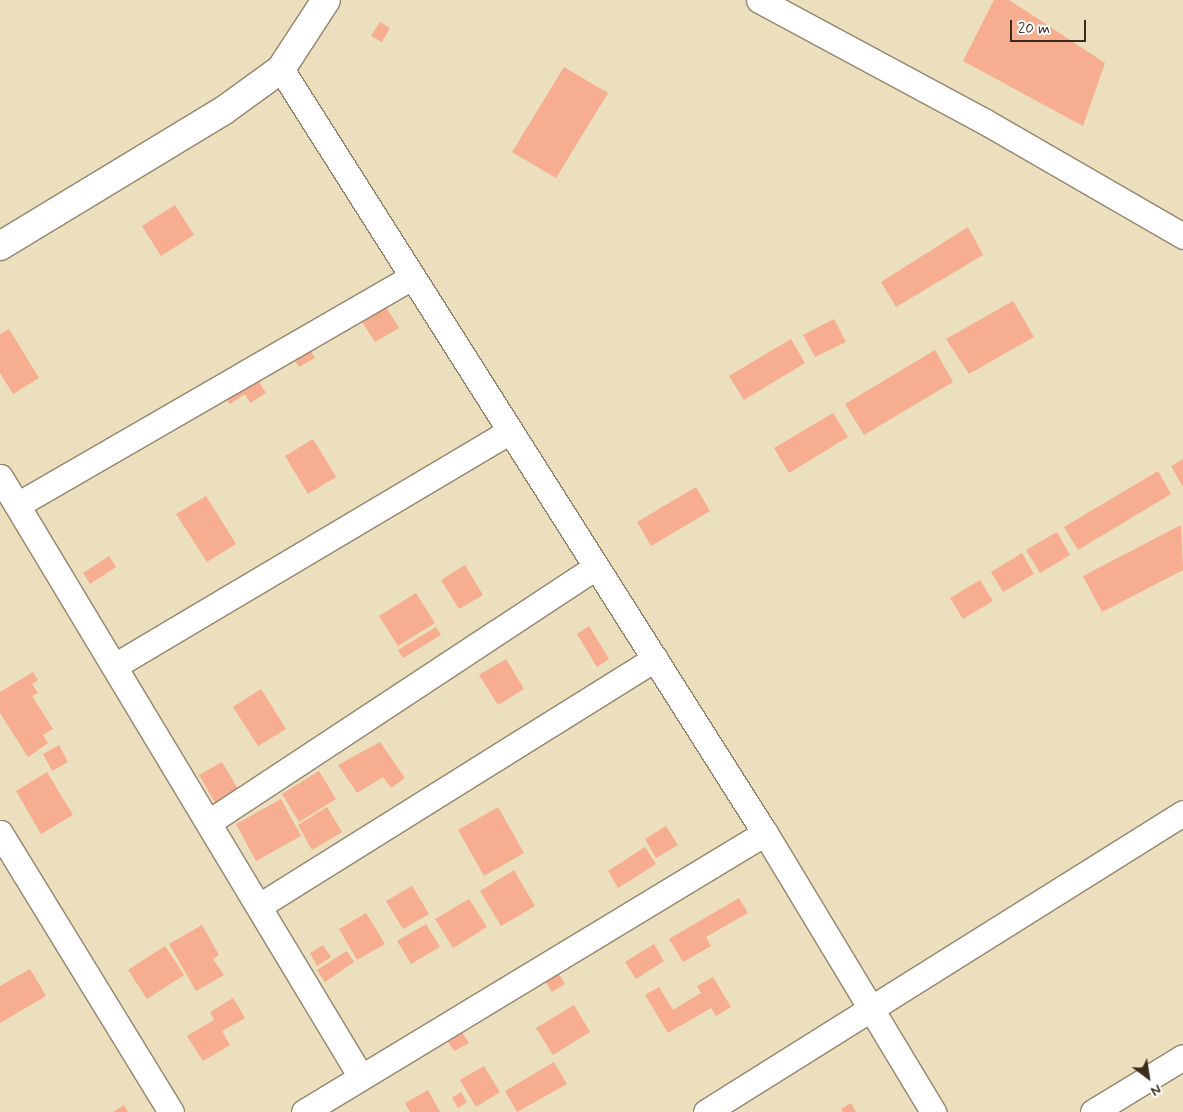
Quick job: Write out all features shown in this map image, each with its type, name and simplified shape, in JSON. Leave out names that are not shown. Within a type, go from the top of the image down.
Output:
[{"type":"street","points":[[0,246],[223,111],[281,69],[326,0]]},
{"type":"street","points":[[759,0],[984,121],[1183,236]]},
{"type":"street","points":[[281,69],[765,833],[869,1009],[933,1112]]},
{"type":"street","points":[[17,505],[412,277]]},
{"type":"street","points":[[116,665],[510,432]]},
{"type":"street","points":[[0,477],[116,665],[361,1077]]},
{"type":"street","points":[[209,822],[596,567]]},
{"type":"street","points":[[259,906],[655,660]]},
{"type":"street","points":[[706,1112],[1183,813]]},
{"type":"street","points":[[0,833],[171,1112]]},
{"type":"street","points":[[304,1112],[765,833]]},
{"type":"street","points":[[1094,1112],[1183,1057]]},
{"type":"building","points":[[994,0],[1009,0],[1105,63],[1083,126],[963,61]]},
{"type":"building","points":[[380,22],[390,28],[382,42],[371,36]]},
{"type":"building","points":[[564,67],[608,93],[556,178],[512,152]]},
{"type":"building","points":[[175,205],[194,235],[161,256],[142,226]]},
{"type":"building","points":[[968,227],[983,255],[896,307],[881,282]]},
{"type":"building","points":[[1013,301],[1034,337],[969,374],[946,339]]},
{"type":"building","points":[[383,302],[399,328],[375,342],[359,317]]},
{"type":"building","points":[[834,319],[846,342],[815,357],[803,335]]},
{"type":"building","points":[[9,329],[39,378],[13,394],[0,373],[0,334]]},
{"type":"building","points":[[791,339],[805,363],[744,400],[729,376]]},
{"type":"building","points":[[308,346],[315,358],[299,367],[292,356]]},
{"type":"building","points":[[935,350],[953,382],[864,435],[845,404]]},
{"type":"building","points":[[256,377],[266,393],[250,403],[245,394],[230,404],[224,395]]},
{"type":"building","points":[[833,413],[848,437],[789,473],[774,448]]},
{"type":"building","points":[[313,439],[336,477],[308,494],[285,456]]},
{"type":"building","points":[[1183,459],[1183,487],[1171,466]]},
{"type":"building","points":[[1158,471],[1171,494],[1078,550],[1064,527]]},
{"type":"building","points":[[696,487],[710,511],[651,546],[637,522]]},
{"type":"building","points":[[206,496],[236,544],[207,562],[176,514]]},
{"type":"building","points":[[1181,525],[1183,570],[1102,612],[1083,576]]},
{"type":"building","points":[[1057,532],[1070,555],[1040,573],[1026,550]]},
{"type":"building","points":[[1022,553],[1034,574],[1003,592],[991,572]]},
{"type":"building","points":[[109,556],[116,567],[90,584],[83,573]]},
{"type":"building","points":[[465,565],[483,595],[459,609],[441,580]]},
{"type":"building","points":[[980,580],[993,601],[963,619],[950,598]]},
{"type":"building","points":[[416,593],[435,623],[398,646],[379,616]]},
{"type":"building","points":[[589,626],[609,659],[597,667],[577,634]]},
{"type":"building","points":[[436,627],[441,635],[403,658],[398,650]]},
{"type":"building","points":[[506,659],[524,689],[498,705],[479,675]]},
{"type":"building","points":[[33,672],[38,680],[32,684],[38,693],[32,696],[53,729],[43,735],[48,743],[28,757],[0,713],[0,692]]},
{"type":"building","points":[[261,689],[286,729],[258,746],[233,707]]},
{"type":"building","points":[[380,742],[405,778],[391,788],[383,777],[357,793],[338,765]]},
{"type":"building","points":[[59,745],[68,762],[52,771],[43,754]]},
{"type":"building","points":[[222,762],[240,792],[217,806],[199,775]]},
{"type":"building","points":[[319,771],[336,799],[299,822],[282,794]]},
{"type":"building","points":[[47,772],[73,815],[41,834],[16,791]]},
{"type":"building","points":[[281,799],[301,836],[256,861],[236,824]]},
{"type":"building","points":[[327,807],[342,832],[312,850],[298,825]]},
{"type":"building","points":[[498,807],[524,853],[484,876],[458,830]]},
{"type":"building","points":[[666,826],[678,845],[656,858],[645,839]]},
{"type":"building","points":[[645,847],[656,864],[618,888],[608,871]]},
{"type":"building","points":[[514,870],[535,906],[501,926],[480,891]]},
{"type":"building","points":[[412,886],[429,914],[403,929],[386,901]]},
{"type":"building","points":[[739,898],[748,913],[706,937],[711,946],[683,962],[669,939]]},
{"type":"building","points":[[469,899],[487,927],[453,948],[435,919]]},
{"type":"building","points":[[366,913],[385,944],[357,960],[339,929]]},
{"type":"building","points":[[426,924],[440,947],[411,964],[397,941]]},
{"type":"building","points":[[202,925],[219,955],[213,959],[224,975],[196,991],[169,944]]},
{"type":"building","points":[[654,944],[664,961],[636,979],[625,962]]},
{"type":"building","points":[[323,945],[331,957],[317,966],[310,953]]},
{"type":"building","points":[[165,946],[184,975],[147,999],[128,970]]},
{"type":"building","points":[[347,951],[354,962],[325,982],[317,970]]},
{"type":"building","points":[[555,968],[565,984],[552,992],[542,976]]},
{"type":"building","points":[[30,969],[46,996],[0,1023],[0,986]]},
{"type":"building","points":[[713,977],[731,1007],[716,1016],[711,1008],[668,1033],[645,995],[659,987],[673,1010],[701,993],[697,986]]},
{"type":"building","points":[[233,998],[245,1018],[222,1031],[230,1045],[203,1061],[187,1036],[214,1020],[210,1012]]},
{"type":"building","points":[[574,1005],[590,1032],[553,1055],[536,1028]]},
{"type":"building","points":[[460,1029],[469,1043],[454,1051],[446,1039]]},
{"type":"building","points":[[554,1062],[567,1084],[517,1112],[505,1091]]},
{"type":"building","points":[[484,1066],[500,1092],[476,1107],[460,1080]]},
{"type":"building","points":[[428,1090],[440,1112],[410,1112],[405,1103]]},
{"type":"building","points":[[461,1092],[467,1102],[458,1108],[452,1098]]},
{"type":"building","points":[[851,1103],[856,1112],[843,1112],[841,1109]]},
{"type":"building","points":[[124,1105],[128,1112],[113,1112]]}]
